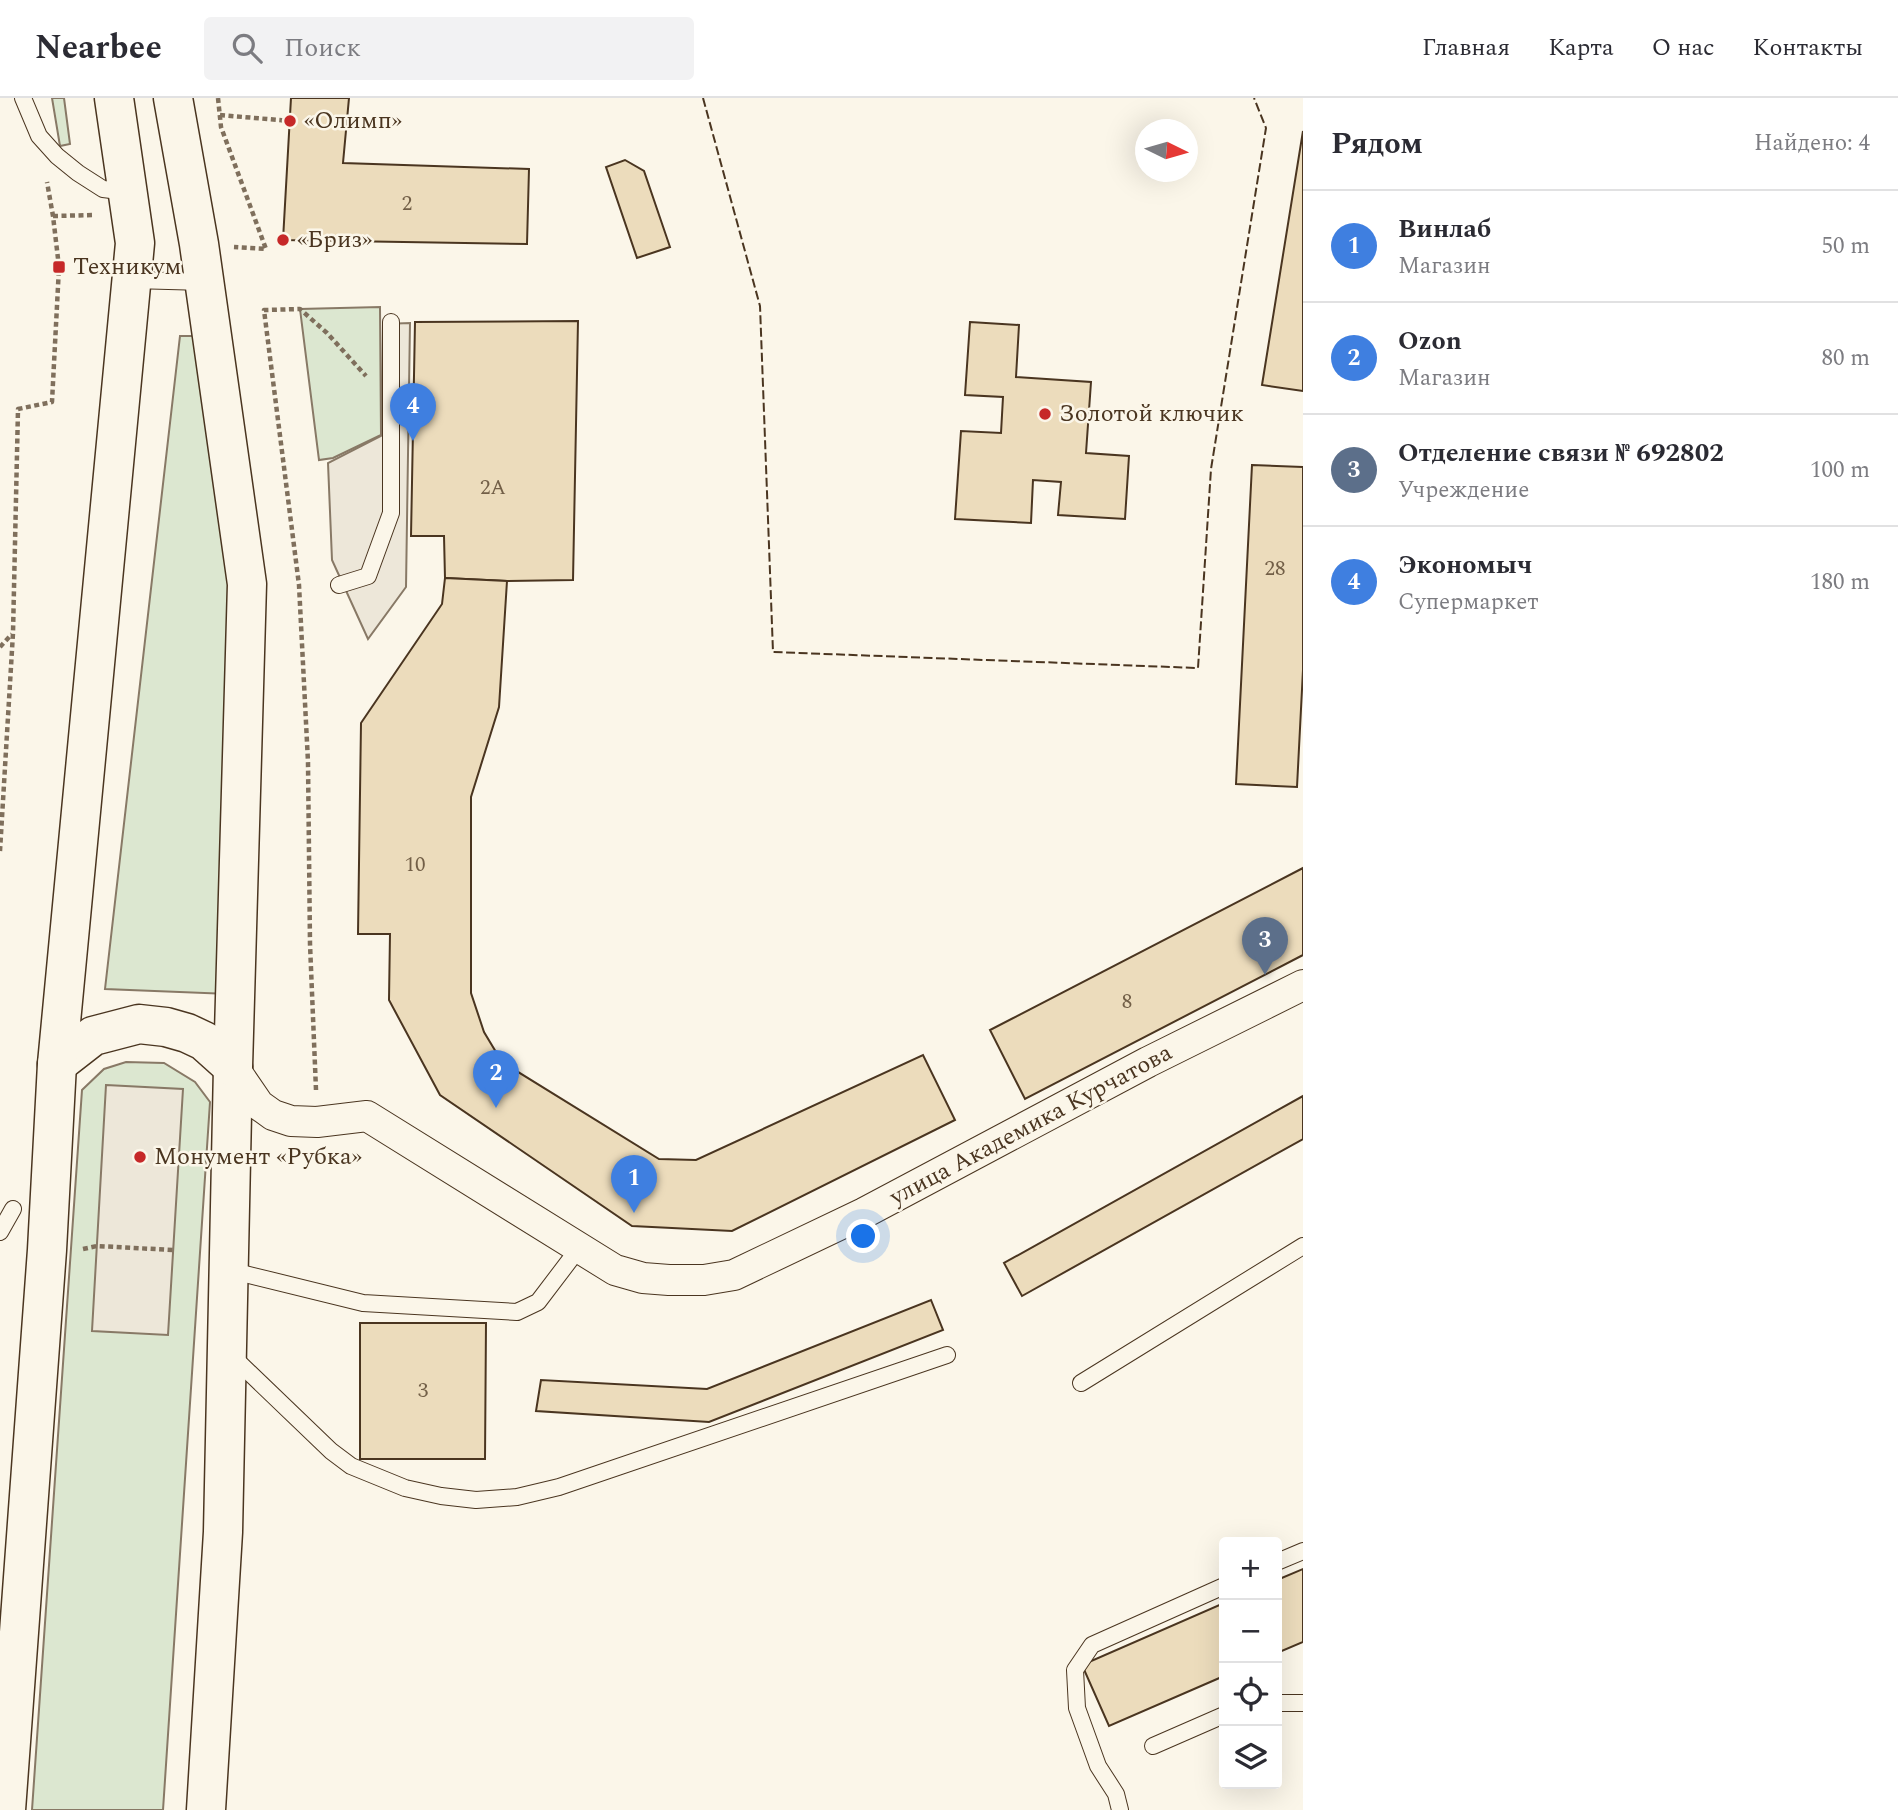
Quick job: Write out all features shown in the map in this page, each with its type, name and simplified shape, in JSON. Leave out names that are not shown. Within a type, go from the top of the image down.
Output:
[{"type":"main road","points":[[6,1810],[47,1250],[57,1064],[135,243],[114,98]]},
{"type":"main road","points":[[173,98],[205,282],[247,584],[223,1532],[208,1792]]},
{"type":"main road","name":"улица Академика Курчатова","points":[[57,1064],[93,1035],[139,1024],[187,1033],[204,1041],[233,1068]]},
{"type":"street","name":"улица Академика Курчатова","points":[[233,1068],[259,1105],[273,1115],[291,1121],[317,1122],[367,1116],[615,1270],[643,1278],[704,1280],[734,1275],[864,1213],[1148,1062],[1303,985]]},
{"type":"lane","points":[[23,98],[39,136],[57,156],[103,189],[128,192]]},
{"type":"lane","points":[[132,280],[205,282]]},
{"type":"lane","points":[[339,585],[368,576],[391,513],[391,322]]},
{"type":"lane","points":[[0,1232],[13,1209]]},
{"type":"lane","points":[[1081,1383],[1303,1246]]},
{"type":"lane","points":[[229,1270],[363,1303],[517,1312],[538,1301],[579,1248]]},
{"type":"lane","points":[[227,1352],[331,1451],[351,1466],[405,1488],[476,1500],[517,1497],[559,1487],[947,1354]]},
{"type":"lane","points":[[1282,1560],[1303,1550]]},
{"type":"lane","points":[[1120,1810],[1116,1794],[1098,1766],[1077,1708],[1075,1670],[1092,1645],[1219,1588]]},
{"type":"lane","points":[[1282,1703],[1303,1703]]},
{"type":"lane","points":[[1153,1746],[1219,1717]]},
{"type":"path","points":[[220,115],[290,121]]},
{"type":"path","points":[[0,851],[13,633],[18,410],[52,402],[59,267],[53,216]]},
{"type":"path","points":[[317,1122],[310,944],[308,762],[299,585],[264,310],[300,309],[327,333],[372,382]]},
{"type":"path","points":[[0,647],[13,633]]},
{"type":"green space","points":[[52,98],[64,98],[70,144],[60,146]]},
{"type":"green space","points":[[380,307],[381,435],[333,458],[319,460],[300,309]]},
{"type":"green space","points":[[180,336],[197,336],[237,570],[229,994],[105,989]]},
{"type":"green space","points":[[126,1062],[164,1063],[195,1082],[210,1102],[163,1810],[32,1810],[82,1090],[104,1069]]},
{"type":"shaded area","points":[[410,323],[406,587],[368,639],[332,560],[328,463],[381,436],[383,324]]},
{"type":"shaded area","points":[[106,1085],[183,1089],[168,1335],[92,1331]]},
{"type":"building","points":[[291,98],[349,98],[343,163],[529,169],[527,244],[283,240]]},
{"type":"building","points":[[1303,131],[1303,391],[1262,385]]},
{"type":"building","points":[[625,160],[644,171],[670,247],[637,258],[606,167]]},
{"type":"building","points":[[578,321],[573,580],[445,578],[444,536],[411,536],[415,322]]},
{"type":"building","name":"Золотой ключик","points":[[970,322],[1019,325],[1016,377],[1091,382],[1086,453],[1129,456],[1125,519],[1058,515],[1061,482],[1033,480],[1031,523],[955,519],[961,431],[1001,433],[1003,397],[965,395]]},
{"type":"building","points":[[1252,465],[1303,467],[1303,670],[1297,787],[1236,784]]},
{"type":"building","points":[[445,578],[507,581],[499,707],[471,797],[471,993],[484,1032],[502,1062],[659,1159],[696,1160],[923,1055],[955,1120],[732,1231],[632,1226],[440,1095],[389,1000],[390,934],[358,934],[361,723],[442,604]]},
{"type":"building","points":[[1303,868],[1303,955],[1025,1099],[990,1030]]},
{"type":"building","points":[[1303,1096],[1303,1139],[1022,1296],[1004,1263]]},
{"type":"building","points":[[931,1300],[943,1330],[709,1422],[536,1411],[541,1380],[707,1389]]},
{"type":"building","points":[[360,1323],[486,1323],[485,1459],[360,1459]]},
{"type":"building","points":[[1303,1569],[1303,1642],[1282,1651],[1282,1600],[1282,1578]]},
{"type":"building","points":[[1219,1605],[1219,1678],[1109,1726],[1082,1665]]},
{"type":"fence","points":[[703,98],[760,306],[773,652],[1198,668],[1211,469],[1266,128],[1254,98]]},
{"type":"place","name":"«Олимп»","points":[[290,121]]},
{"type":"place","name":"«Бриз»","points":[[283,240]]},
{"type":"place","name":"Техникум","points":[[59,267]]},
{"type":"place","name":"Золотой ключик","points":[[1045,414]]},
{"type":"place","name":"Экономыч","points":[[413,441]]},
{"type":"place","name":"Отделение связи № 692802","points":[[1265,975]]},
{"type":"place","name":"Ozon","points":[[496,1108]]},
{"type":"place","name":"Монумент «Рубка»","points":[[140,1157]]},
{"type":"place","name":"Винлаб","points":[[634,1213]]}]
